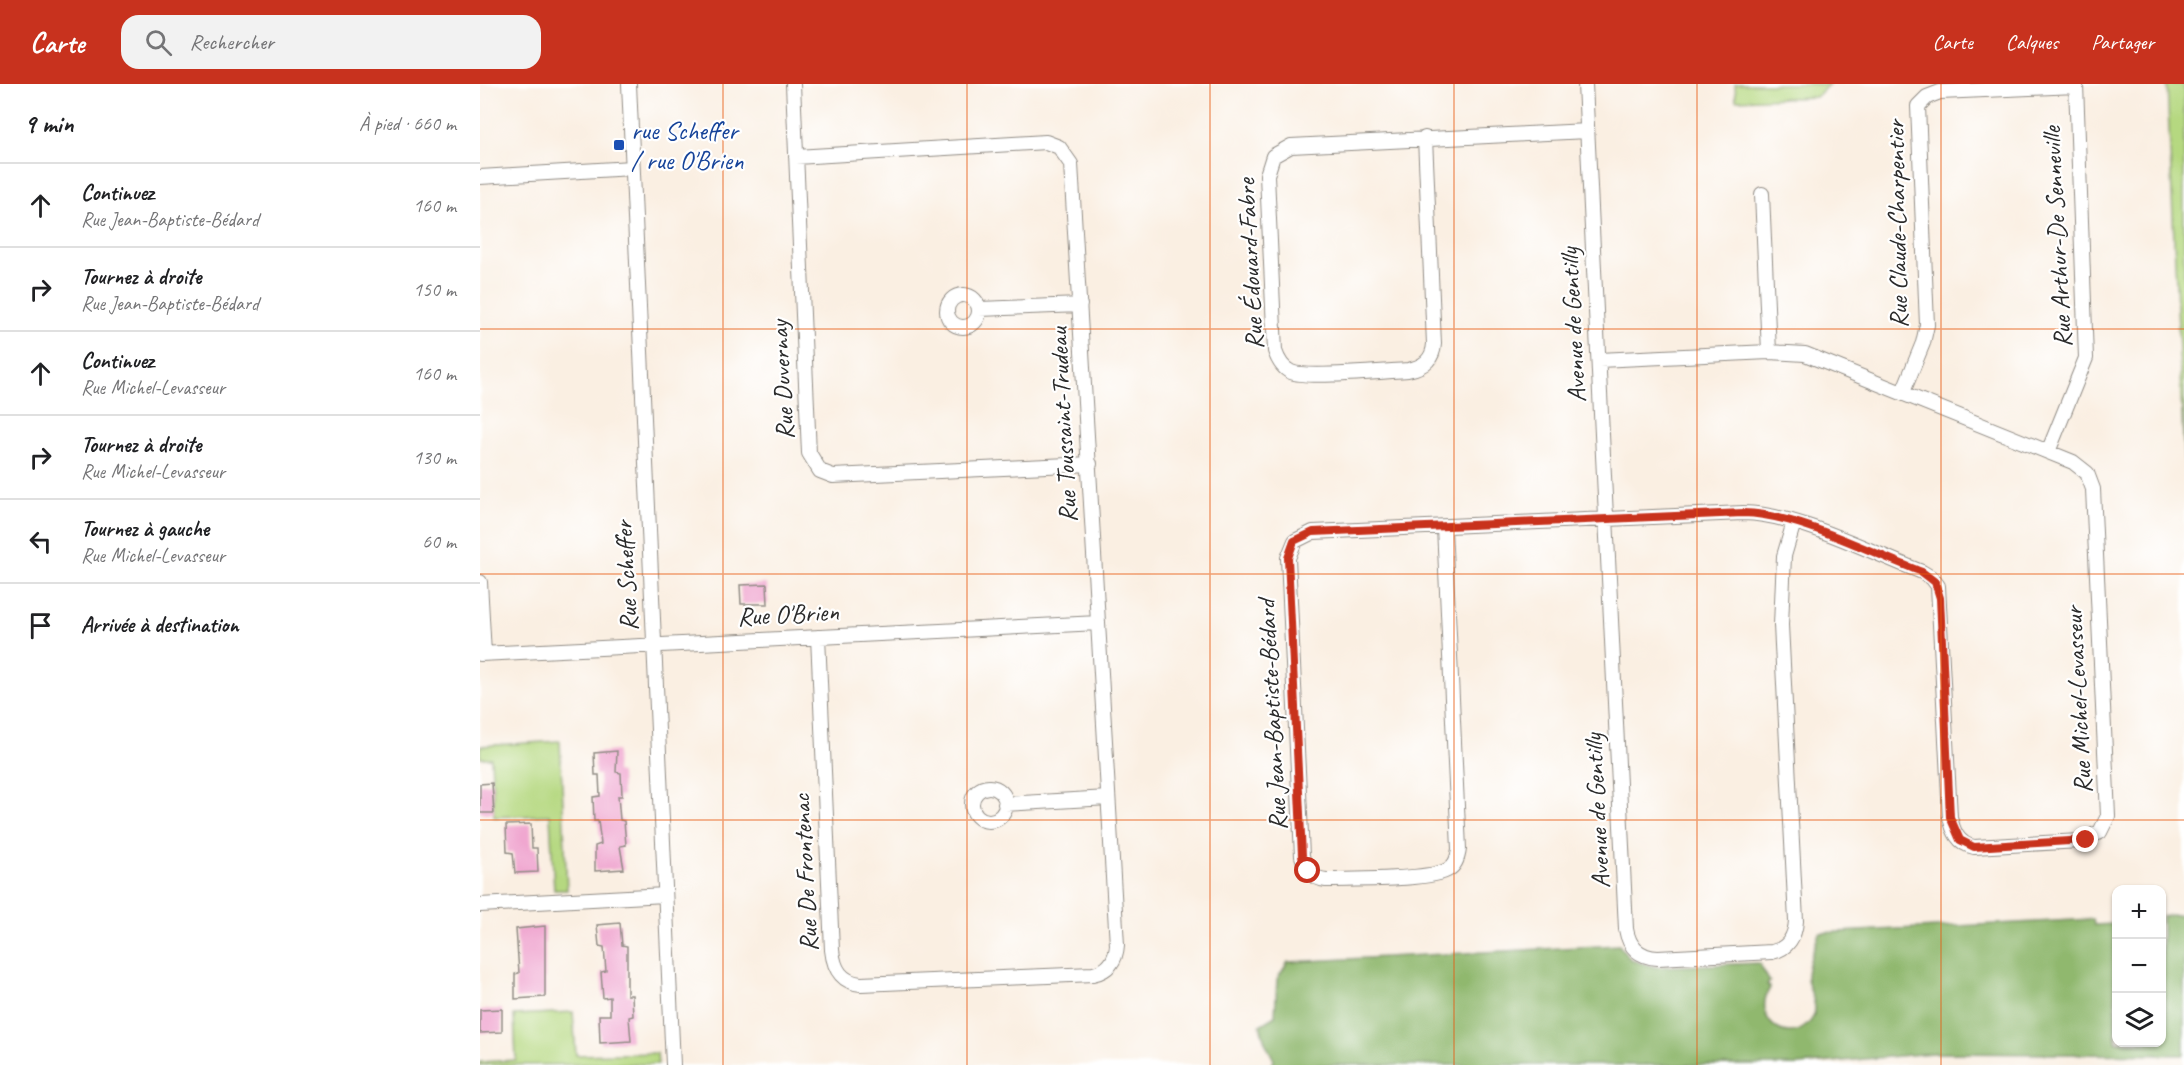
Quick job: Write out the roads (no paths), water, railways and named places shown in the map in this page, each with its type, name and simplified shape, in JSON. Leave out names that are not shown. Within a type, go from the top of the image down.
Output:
[{"type":"street","name":"Rue Scheffer","points":[[629,84],[674,1065]]},
{"type":"street","name":"Rue Duvernay","points":[[794,84],[809,453],[815,466],[833,476],[1090,464]]},
{"type":"street","name":"Avenue de Gentilly","points":[[1585,84],[1626,929],[1628,940],[1643,956],[1658,958],[1778,951],[1787,945],[1794,933],[1796,921],[1781,625],[1784,556],[1794,522]]},
{"type":"street","name":"Rue Claude-Charpentier","points":[[1903,393],[1923,343],[1927,325],[1918,106],[1927,96],[1940,92],[2076,85]]},
{"type":"street","name":"Rue Arthur-De Senneville","points":[[2048,452],[2086,358],[2076,85]]},
{"type":"street","name":"Rue Édouard-Fabre","points":[[1425,138],[1434,344],[1431,357],[1423,365],[1408,370],[1306,374],[1289,371],[1279,361],[1275,351],[1267,174],[1269,161],[1277,152],[1291,146],[1425,138],[1587,131]]},
{"type":"street","name":"Rue Toussaint-Trudeau","points":[[796,157],[1053,143],[1064,152],[1072,171],[1117,945],[1116,955],[1110,966]]},
{"type":"street","points":[[480,177],[632,168]]},
{"type":"street","points":[[1762,194],[1768,352]]},
{"type":"street","points":[[979,309],[1080,305]]},
{"type":"street","name":"Rue Michel-Levasseur","points":[[1599,360],[1768,352],[1813,356],[2048,452],[2084,469],[2092,489],[2108,816],[2100,832],[2086,840],[1974,847],[1960,840],[1950,817],[1938,586],[1932,578],[1794,522],[1768,514],[1607,519]]},
{"type":"street","name":"Rue Jean-Baptiste-Bédard","points":[[1444,527],[1459,837],[1457,860],[1450,869],[1431,875],[1326,880],[1316,878],[1308,871],[1302,856],[1289,552],[1298,538],[1313,532],[1607,519]]},
{"type":"street","points":[[480,582],[482,654]]},
{"type":"street","name":"Rue O'Brien","points":[[482,654],[1098,623]]},
{"type":"street","name":"Rue De Frontenac","points":[[818,637],[832,950],[834,965],[839,974],[849,981],[861,984],[1093,974],[1110,966]]},
{"type":"street","points":[[1005,804],[1108,798]]},
{"type":"street","points":[[480,906],[665,896]]},
{"type":"place","name":"rue Scheffer / rue O'Brien","points":[[619,145]]}]
